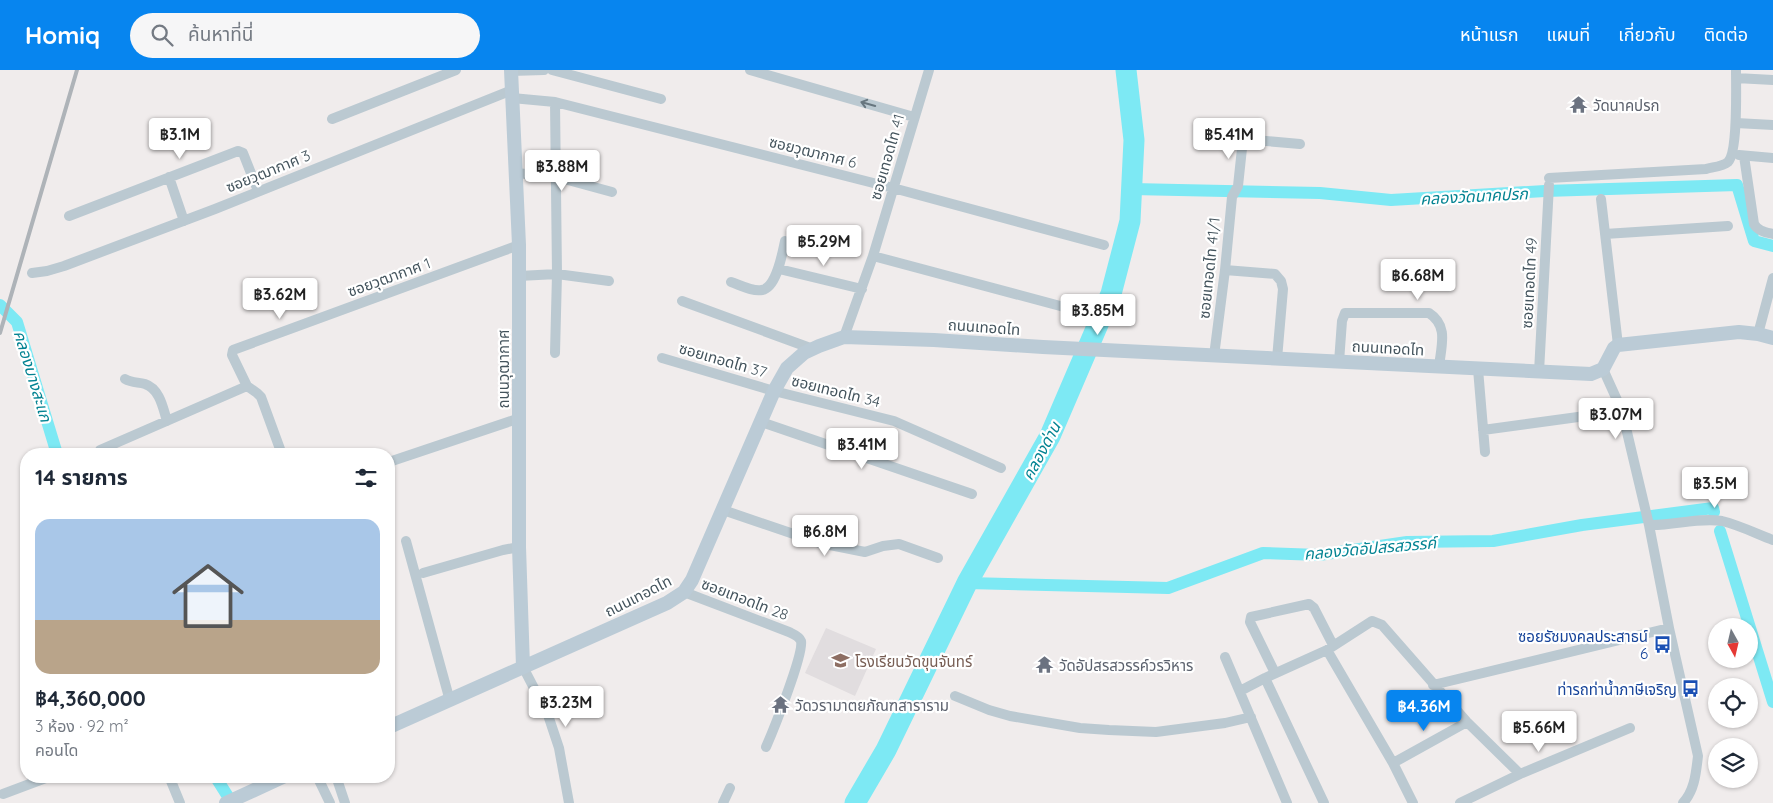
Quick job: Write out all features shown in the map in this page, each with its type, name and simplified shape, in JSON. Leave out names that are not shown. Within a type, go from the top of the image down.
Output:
[{"type":"main road","name":"ถนนวุฒากาศ","points":[[511,71],[519,245],[519,547],[522,667]]},
{"type":"main road","points":[[1603,369],[1614,348],[1618,345],[1739,332],[1773,338]]},
{"type":"main road","name":"ถนนเทอดไท","points":[[395,724],[667,603],[684,592],[692,580],[774,390],[787,368],[804,353],[844,337],[934,340],[1539,372],[1590,374],[1603,369]]},
{"type":"main road","points":[[231,801],[270,783]]},
{"type":"street","points":[[332,119],[456,70]]},
{"type":"street","points":[[511,71],[544,70]]},
{"type":"street","points":[[552,70],[661,99]]},
{"type":"street","points":[[750,70],[914,117]]},
{"type":"street","name":"ซอยเทอดไท 41","points":[[844,337],[873,256],[929,70]]},
{"type":"street","points":[[1773,80],[1736,74],[1736,123],[1732,154],[1773,158]]},
{"type":"street","name":"ซอยวุฒากาศ 6","points":[[512,94],[555,102],[893,188],[1104,245]]},
{"type":"street","name":"ซอยวุฒากาศ 3","points":[[32,273],[60,268],[512,94]]},
{"type":"street","points":[[555,102],[558,274],[555,353]]},
{"type":"street","points":[[1736,123],[1773,126]]},
{"type":"street","points":[[1236,129],[1243,139],[1300,144]]},
{"type":"street","name":"ซอยเทอดไท 41/1","points":[[1214,356],[1232,197],[1238,186],[1243,139]]},
{"type":"street","points":[[69,216],[240,151],[258,191]]},
{"type":"street","name":"ซอยเทอดไท 49","points":[[1539,372],[1549,182],[1706,169],[1728,162],[1732,154]]},
{"type":"street","points":[[1744,156],[1754,224],[1760,231],[1773,234]]},
{"type":"street","points":[[516,173],[557,177],[612,192]]},
{"type":"street","points":[[169,177],[184,221]]},
{"type":"street","points":[[1601,199],[1618,345]]},
{"type":"street","points":[[1605,234],[1728,226]]},
{"type":"street","points":[[731,282],[762,290],[768,287],[779,269],[785,241]]},
{"type":"street","name":"ซอยวุฒากาศ 1","points":[[247,386],[232,355],[233,350],[519,245]]},
{"type":"street","points":[[873,256],[1064,307]]},
{"type":"street","points":[[779,269],[862,290]]},
{"type":"street","points":[[1225,270],[1275,274],[1281,281],[1283,289],[1277,359]]},
{"type":"street","points":[[519,276],[558,274],[609,281]]},
{"type":"street","points":[[1758,334],[1773,278]]},
{"type":"street","points":[[682,301],[813,349]]},
{"type":"street","points":[[1339,362],[1342,317],[1345,313],[1429,313],[1438,320],[1443,330],[1440,367]]},
{"type":"street","name":"ซอยเทอดไท 37","points":[[662,358],[774,390]]},
{"type":"street","points":[[1478,369],[1485,452]]},
{"type":"street","points":[[1603,369],[1622,411],[1698,756],[1692,788],[1683,803]]},
{"type":"street","points":[[125,379],[131,382],[146,384],[153,388],[159,395],[167,421]]},
{"type":"street","points":[[105,448],[247,386],[261,397],[280,448]]},
{"type":"street","name":"ซอยเทอดไท 34","points":[[774,390],[894,421],[1001,468]]},
{"type":"street","points":[[1483,430],[1622,411]]},
{"type":"street","points":[[395,460],[520,418]]},
{"type":"street","points":[[760,422],[972,494]]},
{"type":"street","points":[[723,510],[820,543],[865,552],[883,546],[899,544],[938,558]]},
{"type":"street","points":[[1648,523],[1662,526],[1696,521],[1722,521],[1773,540]]},
{"type":"street","points":[[406,541],[450,701]]},
{"type":"street","points":[[423,573],[519,547]]},
{"type":"street","name":"ซอยเทอดไท 28","points":[[684,592],[789,632],[798,636],[801,641],[787,695],[766,747]]},
{"type":"street","points":[[1324,803],[1270,676],[1250,622],[1251,617],[1309,604],[1314,608],[1330,647],[1412,803]]},
{"type":"street","points":[[1240,691],[1330,647],[1372,621],[1375,621],[1382,626],[1467,722],[1520,774]]},
{"type":"street","points":[[1433,685],[1669,628]]},
{"type":"street","points":[[1225,657],[1287,803]]},
{"type":"street","points":[[522,667],[548,715],[559,748],[569,803]]},
{"type":"street","points":[[955,696],[988,710],[1010,716],[1080,728],[1156,732],[1225,723],[1251,717]]},
{"type":"street","points":[[1392,763],[1467,722]]},
{"type":"street","points":[[1460,803],[1520,774],[1630,728]]},
{"type":"street","points":[[3,795],[34,783]]},
{"type":"street","points":[[172,783],[180,803]]},
{"type":"street","points":[[320,783],[330,803]]},
{"type":"street","points":[[338,783],[345,803]]},
{"type":"street","points":[[723,803],[730,788]]},
{"type":"shaded area","name":"โรงเรียนวัดขุนจันทร์","points":[[826,628],[876,649],[855,696],[805,673]]},
{"type":"waterway","name":"คลองด่าน","points":[[855,803],[886,750],[967,583],[1050,436],[1111,294],[1130,221],[1134,140],[1126,70]]},
{"type":"waterway","name":"คลองวัดนาคปรก","points":[[1132,189],[1320,193],[1391,200],[1545,191],[1737,185],[1754,241],[1773,246]]},
{"type":"waterway","name":"คลองบางสะแก","points":[[0,305],[17,322],[55,448]]},
{"type":"waterway","name":"คลองวัดอัปสรสวรรค์","points":[[967,583],[1168,588],[1263,553],[1319,555],[1407,542],[1493,541],[1582,525],[1713,508],[1714,512]]},
{"type":"waterway","name":"คลองวัดอัปสรสวรรค์","points":[[1720,531],[1773,702]]},
{"type":"waterway","name":"คลองบางสะแก","points":[[219,783],[232,803]]},
{"type":"railway","points":[[0,333],[77,70]]},
{"type":"place","name":"วัดนาคปรก","points":[[1579,105]]},
{"type":"place","name":"ซอยรัชมงคลประสาธน์ 6","points":[[1662,645]]},
{"type":"place","name":"โรงเรียนวัดขุนจันทร์","points":[[841,661]]},
{"type":"place","name":"วัดอัปสรสวรรค์วรวิหาร","points":[[1045,665]]},
{"type":"place","name":"ท่ารถท่าน้ำภาษีเจริญ","points":[[1691,689]]},
{"type":"place","name":"วัดวรามาตยภัณฑสาราราม","points":[[781,705]]}]
